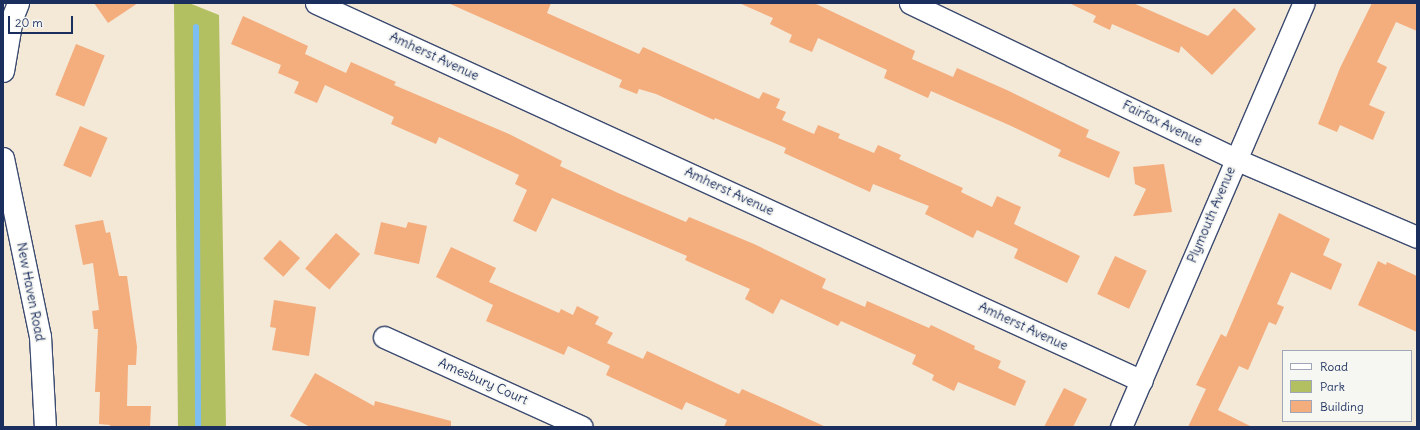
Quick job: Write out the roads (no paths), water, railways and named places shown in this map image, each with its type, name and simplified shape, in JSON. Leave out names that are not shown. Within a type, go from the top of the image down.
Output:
[{"type":"street","points":[[3,70],[12,18],[18,3]]},
{"type":"street","name":"Amherst Avenue","points":[[316,3],[340,8],[1142,381]]},
{"type":"street","name":"Fairfax Avenue","points":[[910,3],[1235,159],[1417,237]]},
{"type":"street","name":"Plymouth Avenue","points":[[1121,427],[1142,381],[1235,159],[1304,3]]},
{"type":"street","name":"New Haven Road","points":[[3,158],[40,336],[45,427]]},
{"type":"street","name":"Amesbury Court","points":[[384,337],[582,427]]},
{"type":"waterway","points":[[196,27],[198,427]]}]
